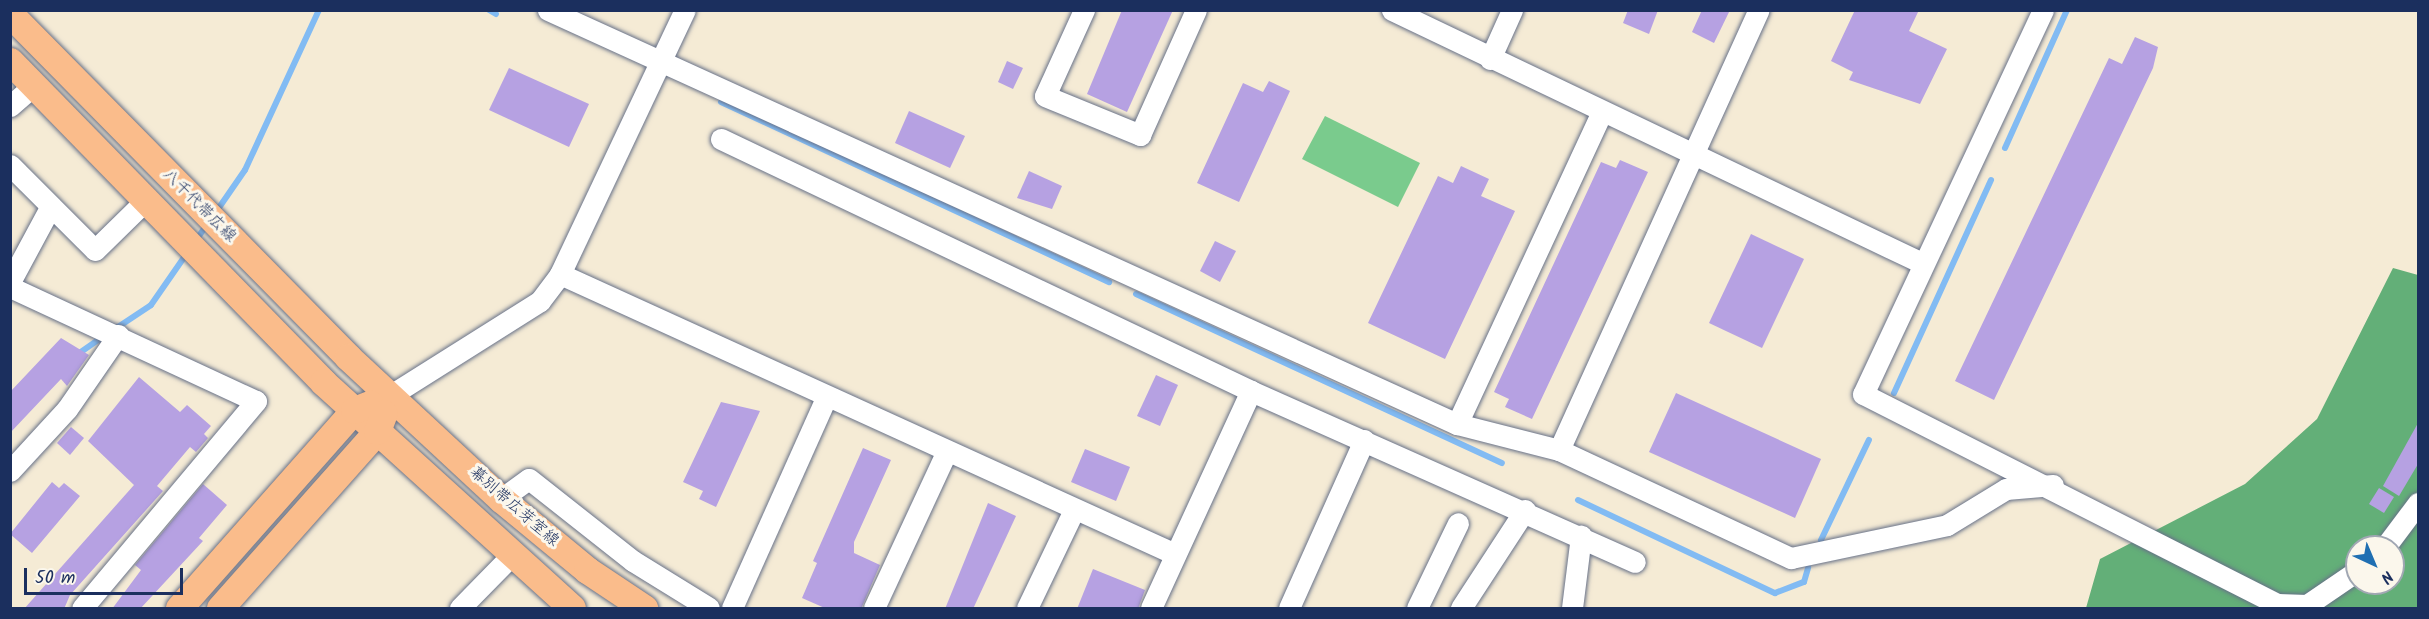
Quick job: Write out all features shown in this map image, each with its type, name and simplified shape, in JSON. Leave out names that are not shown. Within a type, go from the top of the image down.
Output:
[{"type":"main road","name":"八千代帯広線","points":[[10,14],[391,395]]},
{"type":"main road","name":"八千代帯広線","points":[[10,61],[354,410]]},
{"type":"main road","points":[[179,609],[354,410],[391,395]]},
{"type":"main road","points":[[220,609],[377,431],[391,395]]},
{"type":"main road","name":"幕別帯広芽室線","points":[[391,395],[501,499],[587,570],[645,609]]},
{"type":"main road","points":[[354,410],[511,556],[572,609]]},
{"type":"street","points":[[548,10],[1456,424],[1559,450],[1791,558],[1947,525],[2006,489],[2053,485]]},
{"type":"street","points":[[391,395],[428,367],[520,318],[560,274],[685,10]]},
{"type":"street","points":[[1084,10],[1045,96],[1140,135],[1196,10]]},
{"type":"street","points":[[1392,10],[1416,16],[1490,59],[1601,114],[1922,263]]},
{"type":"street","points":[[1490,59],[1512,10]]},
{"type":"street","points":[[1559,450],[1759,10]]},
{"type":"street","points":[[2043,10],[1922,263],[1863,394],[2053,485],[2277,604],[2307,604],[2345,580]]},
{"type":"street","points":[[10,106],[34,84]]},
{"type":"street","points":[[1456,424],[1601,114]]},
{"type":"street","points":[[721,139],[1251,391],[1525,510],[1635,562]]},
{"type":"street","points":[[10,165],[95,250],[146,200]]},
{"type":"street","points":[[10,282],[51,206]]},
{"type":"street","points":[[560,274],[1073,512],[1175,554]]},
{"type":"street","points":[[10,287],[118,335],[256,401],[82,609]]},
{"type":"street","points":[[10,471],[67,409],[118,335]]},
{"type":"street","points":[[1151,609],[1251,391]]},
{"type":"street","points":[[732,609],[826,398]]},
{"type":"street","points":[[1289,609],[1364,440]]},
{"type":"street","points":[[874,609],[945,453]]},
{"type":"street","points":[[501,499],[529,478],[633,561],[709,609]]},
{"type":"street","points":[[2394,535],[2418,503]]},
{"type":"street","points":[[1461,609],[1525,510]]},
{"type":"street","points":[[1027,609],[1073,512]]},
{"type":"street","points":[[1417,609],[1458,523]]},
{"type":"street","points":[[1572,609],[1581,536]]},
{"type":"street","points":[[460,609],[511,556]]},
{"type":"green space","points":[[1325,116],[1420,163],[1398,207],[1302,159]]},
{"type":"green space","points":[[2393,268],[2418,275],[2418,608],[2086,608],[2100,559],[2245,484],[2317,419]]},
{"type":"building","points":[[1122,10],[1173,10],[1127,112],[1087,94]]},
{"type":"building","points":[[1628,10],[1658,10],[1649,34],[1623,23]]},
{"type":"building","points":[[1702,10],[1730,10],[1714,43],[1692,32]]},
{"type":"building","points":[[1855,10],[1919,10],[1909,31],[1947,49],[1920,104],[1849,80],[1853,72],[1831,61]]},
{"type":"building","points":[[2135,37],[2158,47],[2153,68],[1994,400],[1955,381],[2109,58],[2122,64]]},
{"type":"building","points":[[1007,61],[1023,68],[1013,89],[998,82]]},
{"type":"building","points":[[509,68],[589,104],[569,147],[489,110]]},
{"type":"building","points":[[1269,81],[1290,91],[1239,202],[1197,183],[1243,83],[1263,92]]},
{"type":"building","points":[[909,111],[965,136],[950,168],[895,143]]},
{"type":"building","points":[[1620,160],[1648,172],[1532,419],[1505,407],[1509,399],[1494,392],[1601,162],[1616,168]]},
{"type":"building","points":[[1461,166],[1489,179],[1481,196],[1515,211],[1445,359],[1368,323],[1438,176],[1453,183]]},
{"type":"building","points":[[1029,171],[1062,186],[1052,209],[1017,198]]},
{"type":"building","points":[[1751,234],[1804,259],[1762,348],[1709,323]]},
{"type":"building","points":[[1215,241],[1236,251],[1220,282],[1200,271]]},
{"type":"building","points":[[61,338],[89,355],[67,386],[61,379],[10,433],[10,392]]},
{"type":"building","points":[[1156,375],[1178,385],[1160,426],[1137,416]]},
{"type":"building","points":[[139,377],[180,412],[187,405],[211,426],[204,434],[208,438],[196,452],[190,447],[157,486],[163,491],[70,595],[64,609],[24,609],[134,485],[88,441]]},
{"type":"building","points":[[1676,393],[1821,459],[1795,518],[1649,452]]},
{"type":"building","points":[[721,402],[760,411],[716,507],[699,499],[703,491],[683,482]]},
{"type":"building","points":[[2418,423],[2418,464],[2399,496],[2383,486]]},
{"type":"building","points":[[71,427],[84,438],[70,455],[57,443]]},
{"type":"building","points":[[863,448],[891,460],[854,542],[854,553],[880,565],[861,609],[827,609],[802,598],[817,563],[813,561]]},
{"type":"building","points":[[1085,449],[1130,467],[1116,501],[1071,482]]},
{"type":"building","points":[[52,482],[59,488],[64,483],[80,496],[32,553],[10,534]]},
{"type":"building","points":[[203,484],[227,505],[199,538],[203,541],[140,609],[112,609],[141,570],[135,565]]},
{"type":"building","points":[[2379,488],[2394,497],[2384,513],[2369,504]]},
{"type":"building","points":[[988,503],[1016,516],[973,609],[945,609]]},
{"type":"building","points":[[1093,569],[1145,590],[1138,609],[1077,609]]},
{"type":"waterway","points":[[216,212],[245,170],[319,10]]},
{"type":"waterway","points":[[489,10],[496,14]]},
{"type":"waterway","points":[[2005,148],[2067,10]]},
{"type":"waterway","points":[[721,102],[1109,282]]},
{"type":"waterway","points":[[1894,393],[1991,180]]},
{"type":"waterway","points":[[195,242],[208,223]]},
{"type":"waterway","points":[[115,329],[151,305],[187,253]]},
{"type":"waterway","points":[[1136,294],[1502,463]]},
{"type":"waterway","points":[[78,354],[104,336]]},
{"type":"waterway","points":[[1821,540],[1869,440]]},
{"type":"waterway","points":[[1578,500],[1775,593],[1804,582],[1808,568]]}]
